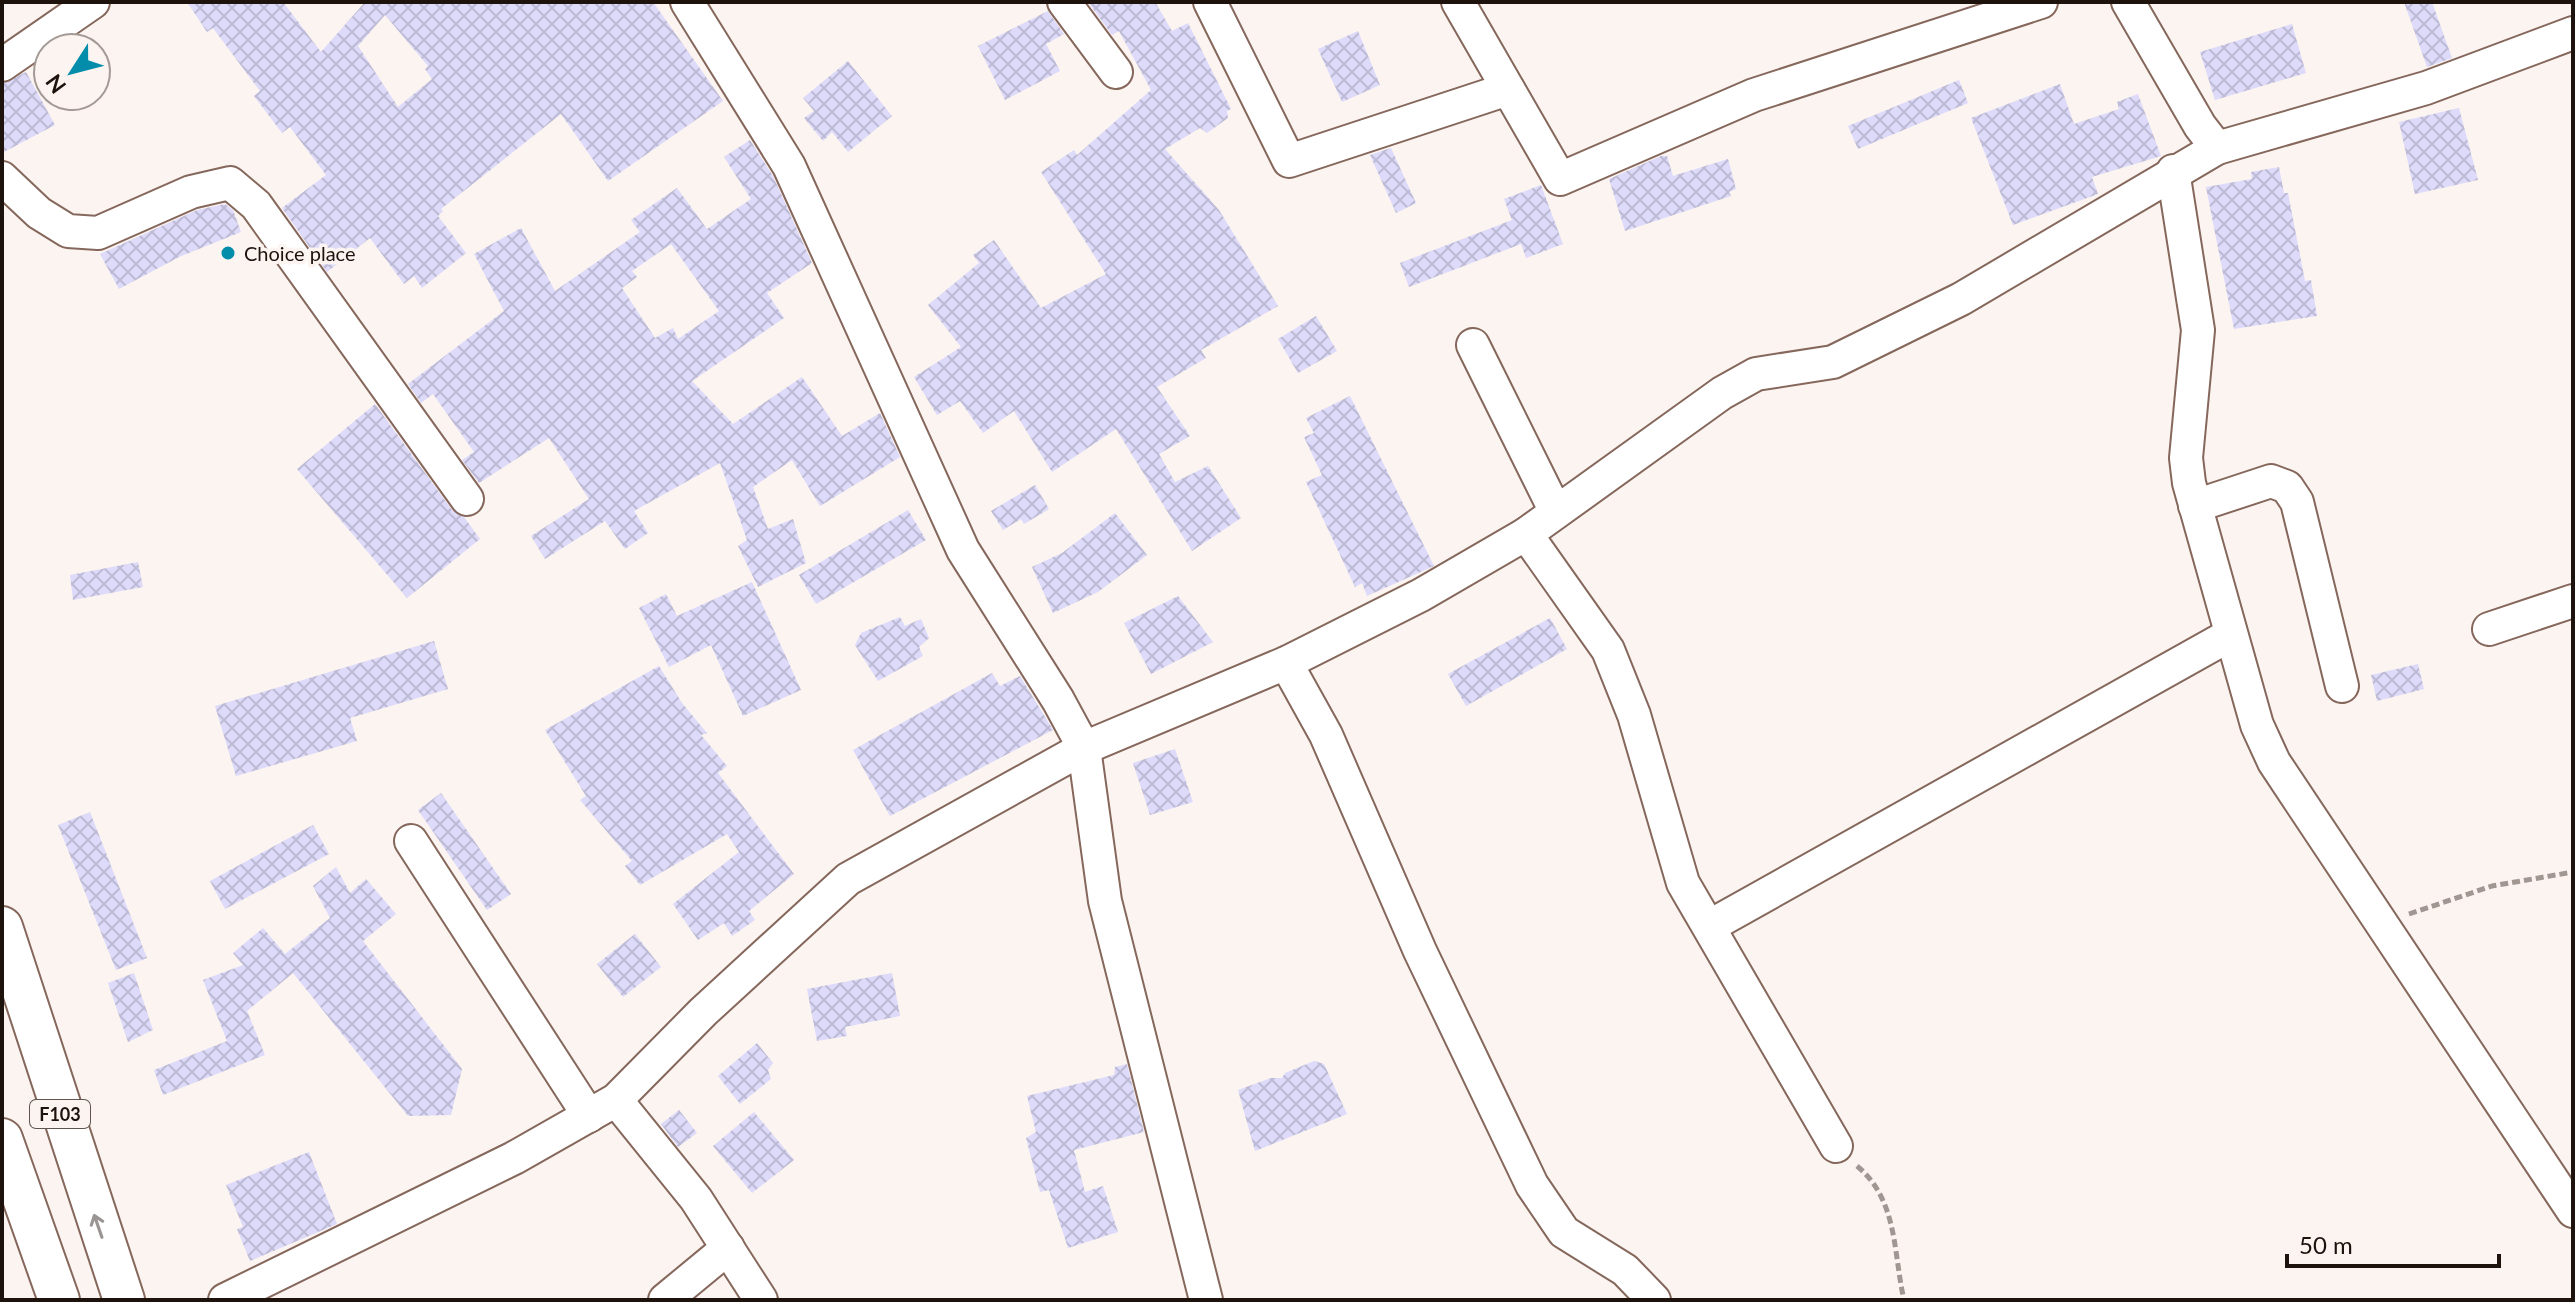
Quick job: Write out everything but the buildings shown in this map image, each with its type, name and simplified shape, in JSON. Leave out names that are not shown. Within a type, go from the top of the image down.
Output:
[{"type":"main road","name":"F103","points":[[2,927],[124,1300]]},
{"type":"main road","points":[[2,1139],[59,1300]]},
{"type":"street","points":[[2,65],[93,2]]},
{"type":"street","points":[[687,2],[789,166],[963,550],[1058,700],[1084,748],[1105,901],[1206,1300]]},
{"type":"street","points":[[1064,2],[1116,72]]},
{"type":"street","points":[[1210,2],[1289,161],[1508,89]]},
{"type":"street","points":[[1458,2],[1560,179],[1754,95],[2041,2]]},
{"type":"street","points":[[2128,2],[2200,126],[2217,148]]},
{"type":"street","points":[[225,1300],[514,1158],[602,1108],[848,879],[1084,748],[1286,663],[1364,625],[1526,534],[1722,393],[1756,374],[1801,370],[1833,362],[1876,341],[1961,299],[2173,171],[2217,148],[2426,88],[2573,33]]},
{"type":"street","points":[[2173,171],[2198,330],[2186,458],[2195,506],[2257,725],[2274,762],[2573,1211]]},
{"type":"street","points":[[2,178],[39,213],[68,231],[98,233],[191,192],[230,183],[256,205],[467,499]]},
{"type":"street","points":[[1473,345],[1556,512]]},
{"type":"street","points":[[2195,506],[2271,481],[2287,487],[2297,502],[2342,686]]},
{"type":"street","points":[[1526,534],[1608,650],[1634,715],[1683,883],[1836,1146]]},
{"type":"street","points":[[2489,629],[2573,601]]},
{"type":"street","points":[[1710,926],[2230,635]]},
{"type":"street","points":[[1286,663],[1326,735],[1420,951],[1532,1185],[1564,1232],[1625,1270],[1654,1300]]},
{"type":"street","points":[[411,841],[602,1108],[696,1199],[761,1300]]},
{"type":"street","points":[[665,1300],[728,1248]]},
{"type":"path","points":[[2383,926],[2427,905],[2492,886],[2573,872]]},
{"type":"path","points":[[1836,1146],[1882,1191],[1889,1212],[1904,1300]]},
{"type":"place","name":"Choice place","points":[[228,253]]}]
